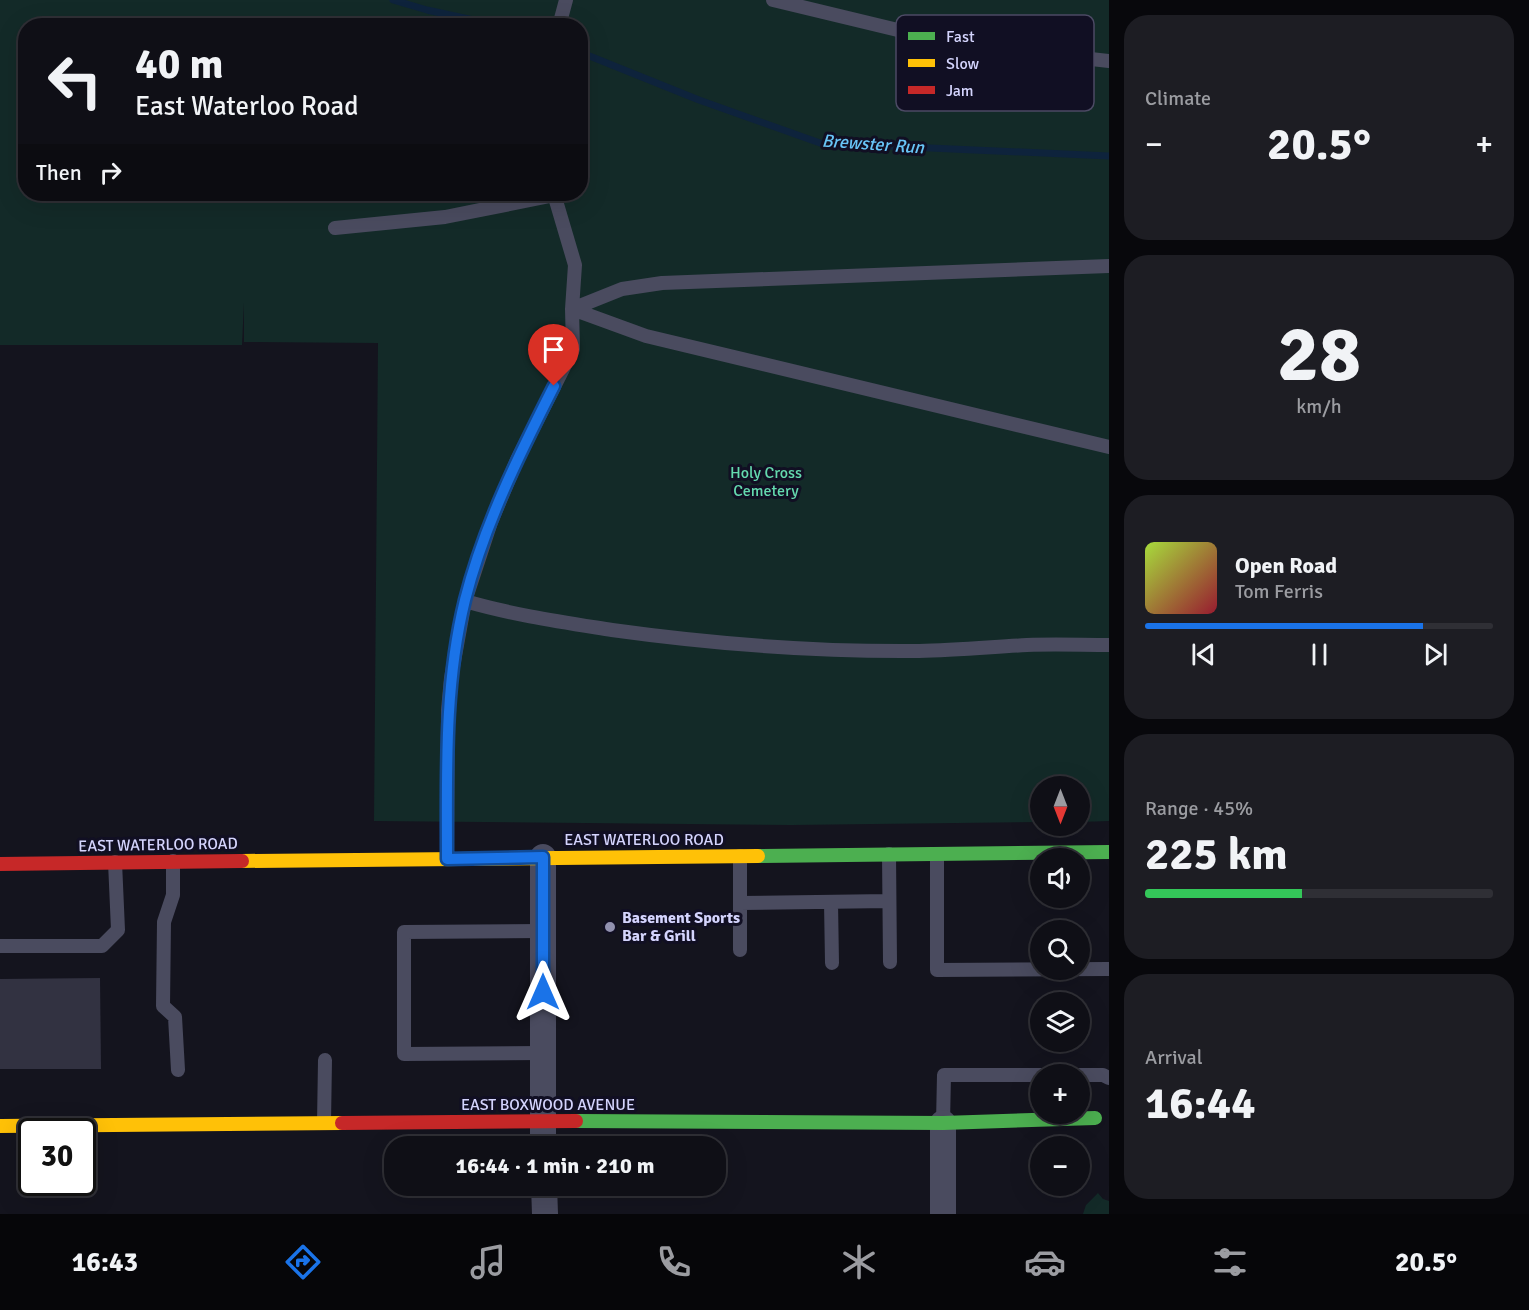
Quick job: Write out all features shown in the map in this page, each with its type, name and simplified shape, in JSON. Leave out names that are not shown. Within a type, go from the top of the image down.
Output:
[{"type":"main road","name":"EAST WATERLOO ROAD","points":[[0,864],[1109,852]]},
{"type":"main road","name":"EAST BOXWOOD AVENUE","points":[[0,1125],[324,1123],[543,1134],[1102,1118]]},
{"type":"street","points":[[543,857],[543,1134]]},
{"type":"street","points":[[943,1123],[943,1214]]},
{"type":"street","points":[[544,1196],[545,1214]]},
{"type":"lane","points":[[561,18],[566,0]]},
{"type":"lane","points":[[773,0],[896,30]]},
{"type":"lane","points":[[1094,59],[1109,61]]},
{"type":"lane","points":[[335,228],[445,217],[521,201]]},
{"type":"lane","points":[[447,859],[448,710],[451,678],[465,601],[490,522],[517,460],[573,349],[572,309],[575,265],[556,201]]},
{"type":"lane","points":[[572,309],[622,289],[662,283],[1109,266]]},
{"type":"lane","points":[[572,309],[646,336],[1109,447]]},
{"type":"lane","points":[[465,601],[549,621],[721,643],[919,651],[1030,645],[1109,645]]},
{"type":"lane","points":[[889,854],[890,962]]},
{"type":"lane","points":[[938,854],[937,970],[1109,969]]},
{"type":"lane","points":[[740,856],[740,950]]},
{"type":"lane","points":[[172,861],[173,895],[164,922],[163,1006],[175,1017],[178,1070]]},
{"type":"lane","points":[[0,946],[102,946],[118,930],[115,862]]},
{"type":"lane","points":[[740,903],[889,901]]},
{"type":"lane","points":[[831,902],[831,963]]},
{"type":"lane","points":[[543,931],[404,932],[404,1054],[543,1053]]},
{"type":"lane","points":[[324,1123],[325,1060]]},
{"type":"lane","points":[[943,1123],[944,1075],[1030,1075]]},
{"type":"lane","points":[[1090,1075],[1103,1075],[1109,1078]]},
{"type":"green space","name":"Holy Cross Cemetery","points":[[0,0],[1109,0],[1109,821],[1090,822],[1090,776],[1030,776],[1030,822],[791,825],[374,821],[378,343],[244,342],[244,302],[242,345],[0,345]]},
{"type":"green space","points":[[1098,1193],[1103,1199],[1109,1201],[1109,1214],[1083,1214],[1086,1205]]},
{"type":"building","points":[[100,978],[101,1069],[0,1069],[0,979]]},
{"type":"waterway","name":"Brewster Run","points":[[393,0],[464,18]]},
{"type":"waterway","name":"Brewster Run","points":[[588,55],[699,100],[820,143],[1109,156]]},
{"type":"traffic: fast","points":[[758,856],[1109,852]]},
{"type":"traffic: fast","points":[[576,1121],[943,1123],[1095,1118]]},
{"type":"traffic: slow","points":[[242,861],[758,856]]},
{"type":"traffic: slow","points":[[0,1126],[342,1123]]},
{"type":"traffic: jam","points":[[0,864],[242,861]]},
{"type":"traffic: jam","points":[[342,1123],[576,1121]]},
{"type":"place","name":"Basement Sports Bar & Grill","points":[[610,927]]},
{"type":"route","points":[[543,992],[543,857],[447,859],[447,757],[451,678],[465,601],[490,522],[517,460],[554,386]]}]
